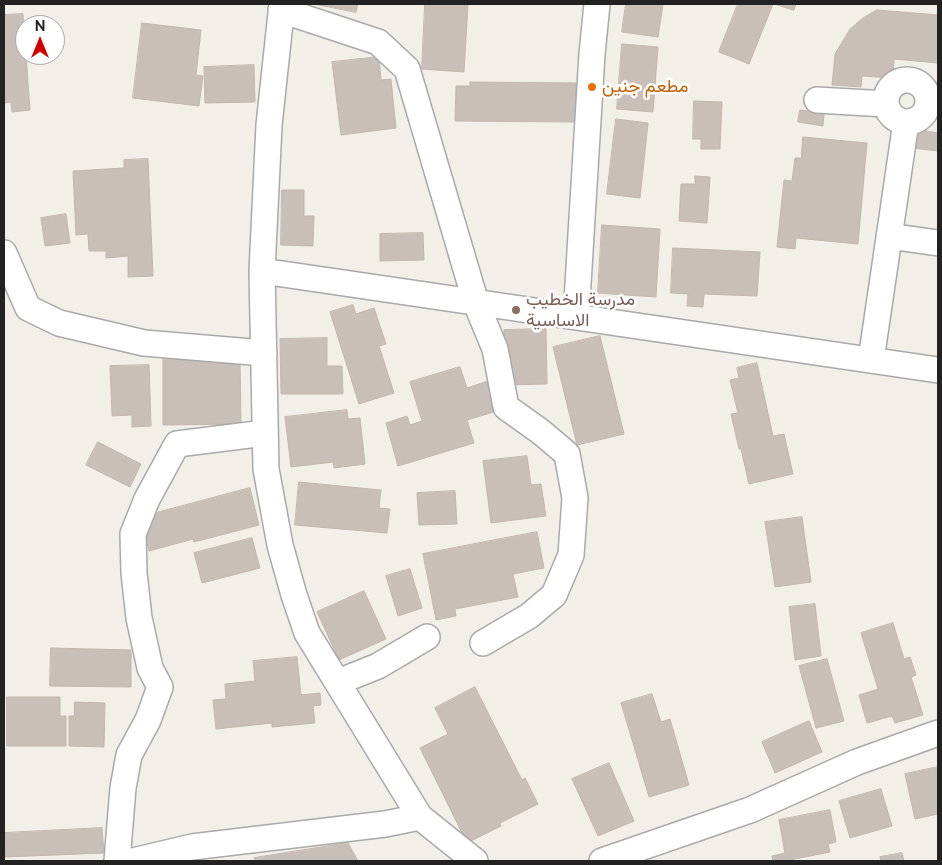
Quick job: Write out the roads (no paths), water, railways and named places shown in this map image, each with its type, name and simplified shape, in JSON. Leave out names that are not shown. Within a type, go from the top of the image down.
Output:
[{"type":"street","points":[[576,318],[592,54],[597,4]]},
{"type":"street","points":[[474,861],[420,817],[307,633],[280,545],[266,469],[262,271],[269,125],[282,7],[378,42],[407,69],[476,303],[495,349],[506,407],[541,432],[566,454],[575,498],[571,555],[554,595],[529,616],[483,643]]},
{"type":"street","points":[[912,80],[919,83],[927,94],[927,107],[924,114],[913,121],[899,120],[893,116],[886,104],[888,91],[898,81],[912,80]]},
{"type":"street","points":[[817,100],[886,104]]},
{"type":"street","points":[[871,360],[906,122]]},
{"type":"street","points":[[889,236],[938,243]]},
{"type":"street","points":[[4,253],[28,308],[59,324],[144,344],[264,354]]},
{"type":"street","points":[[262,271],[938,370]]},
{"type":"street","points":[[117,861],[123,788],[129,755],[148,720],[160,687],[150,668],[139,618],[134,573],[134,534],[147,499],[177,444],[265,433]]},
{"type":"street","points":[[338,682],[378,666],[427,637]]},
{"type":"street","points":[[602,861],[750,810],[857,762],[938,733]]},
{"type":"street","points":[[133,861],[192,847],[385,824],[420,817]]},
{"type":"place","name":"مطعم جنين","points":[[592,87]]},
{"type":"place","name":"مدرسة الخطيب الاساسية","points":[[516,310]]}]
